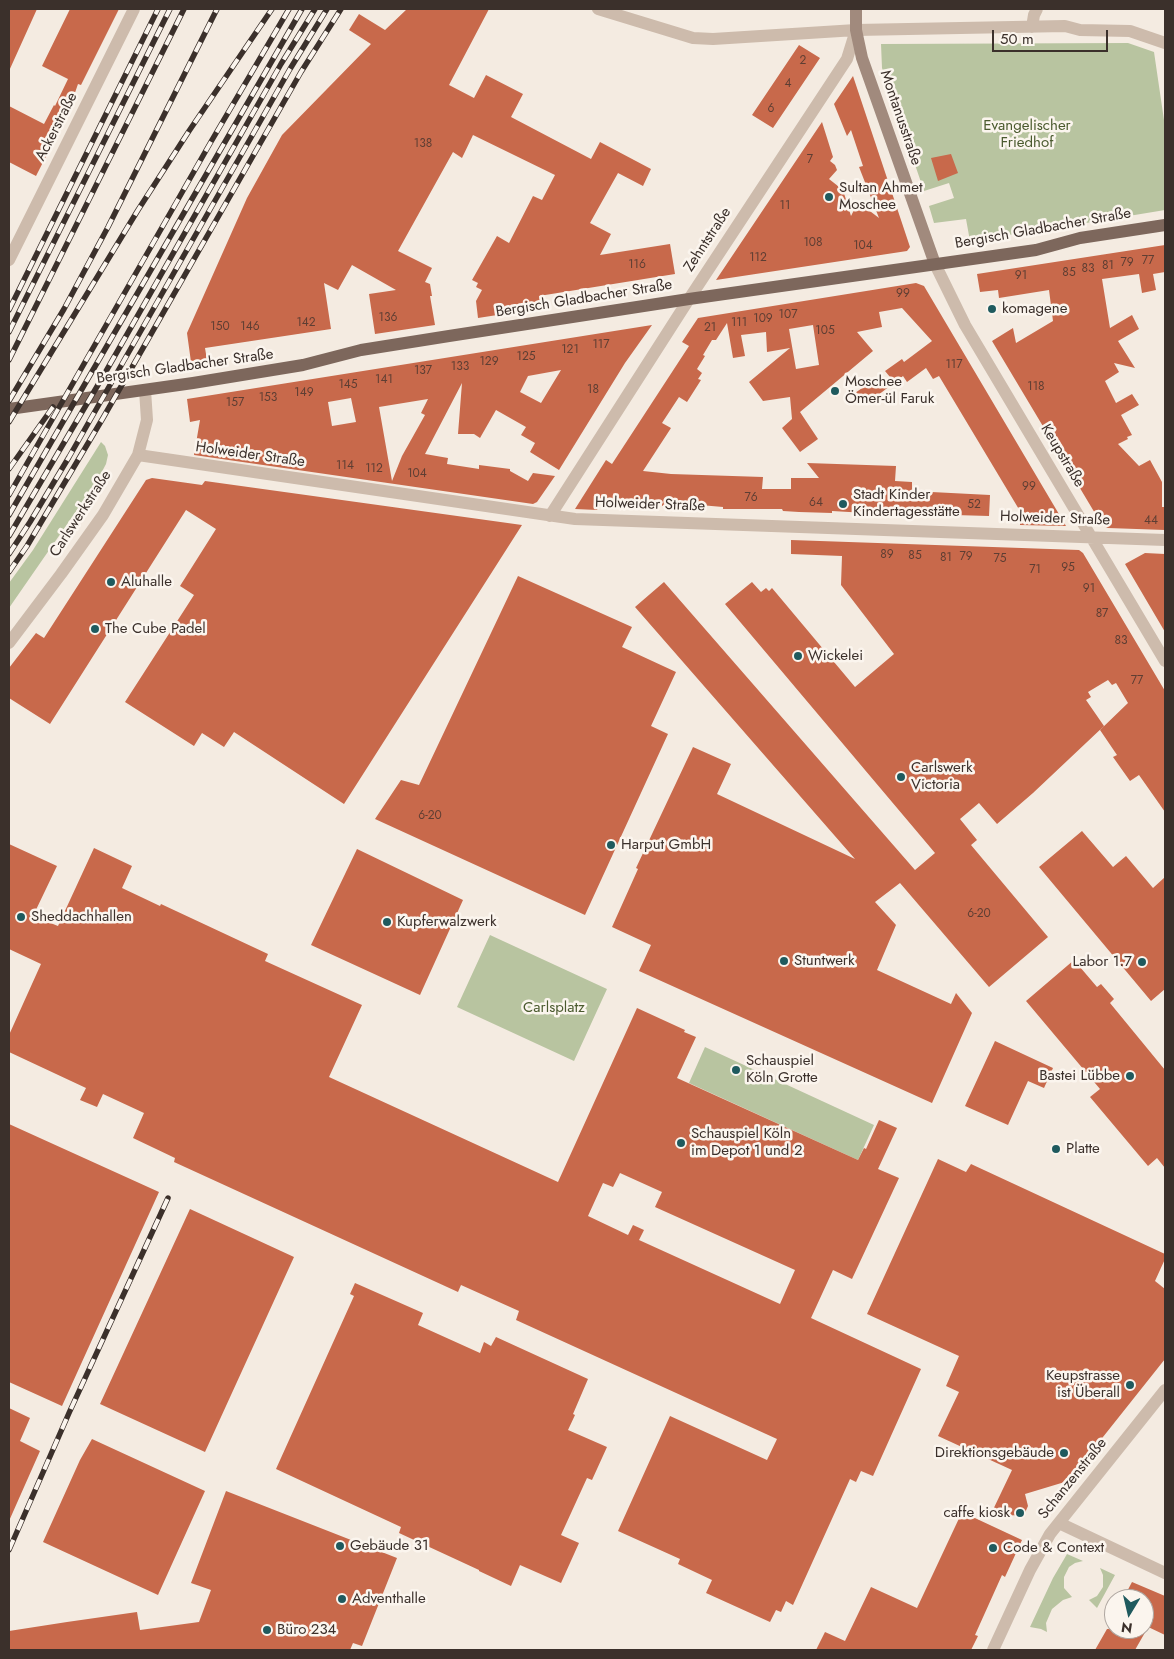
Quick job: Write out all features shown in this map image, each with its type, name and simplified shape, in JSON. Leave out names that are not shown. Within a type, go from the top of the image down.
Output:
[{"type":"main road","name":"Bergisch Gladbacher Straße","points":[[9,409],[303,366],[361,350],[688,299],[1036,250],[1080,238],[1165,225]]},
{"type":"street","name":"Ackerstraße","points":[[9,260],[134,9]]},
{"type":"street","points":[[598,9],[693,38],[713,39],[856,30],[1065,26],[1080,30],[1130,31],[1165,43]]},
{"type":"street","name":"Montanusstraße","points":[[856,9],[856,30],[862,58],[935,264]]},
{"type":"street","points":[[1032,27],[1034,14],[1037,9]]},
{"type":"street","name":"Zehntstraße","points":[[550,516],[688,299],[847,59],[856,30]]},
{"type":"street","name":"Keupstraße","points":[[935,264],[965,325],[1165,661]]},
{"type":"street","name":"Carlswerkstraße","points":[[9,642],[103,515],[138,455],[147,420],[144,390]]},
{"type":"street","name":"Holweider Straße","points":[[138,455],[550,516],[584,519],[1165,540]]},
{"type":"street","name":"Schanzenstraße","points":[[992,1650],[1030,1570],[1050,1534],[1165,1390]]},
{"type":"street","points":[[1058,1523],[1165,1573]]},
{"type":"green space","name":"Evangelischer Friedhof","points":[[1128,43],[1154,52],[1165,127],[1165,210],[1068,226],[1062,222],[1054,223],[1047,226],[1047,229],[970,241],[966,219],[934,223],[929,206],[954,198],[949,183],[924,191],[882,68],[881,44]]},
{"type":"green space","points":[[101,442],[105,446],[108,455],[106,464],[97,481],[9,608],[9,583],[33,550]]},
{"type":"green space","name":"Carlsplatz","points":[[490,935],[607,989],[574,1061],[457,1007]]},
{"type":"green space","points":[[705,1047],[874,1125],[858,1160],[689,1083]]},
{"type":"green space","points":[[1067,1554],[1083,1561],[1069,1567],[1064,1577],[1064,1588],[1072,1597],[1063,1600],[1052,1609],[1046,1623],[1047,1632],[1030,1627],[1053,1578]]},
{"type":"green space","points":[[1100,1568],[1115,1575],[1107,1589],[1104,1589],[1104,1595],[1097,1608],[1089,1600],[1097,1596],[1103,1587],[1103,1575]]},
{"type":"building","points":[[9,9],[37,9],[9,71]]},
{"type":"building","points":[[70,9],[119,9],[81,85],[78,84],[68,113],[36,176],[9,162],[9,106],[44,124],[68,79],[42,66]]},
{"type":"building","points":[[407,9],[489,9],[449,85],[474,98],[486,75],[523,94],[511,117],[591,159],[600,142],[651,169],[643,186],[618,173],[590,223],[611,234],[600,255],[670,244],[675,274],[539,296],[540,301],[536,309],[478,318],[476,301],[482,290],[476,287],[478,283],[472,280],[497,236],[509,243],[533,196],[542,200],[555,175],[473,135],[462,158],[453,152],[398,251],[432,268],[425,282],[430,284],[435,325],[375,334],[369,294],[396,290],[352,265],[338,290],[324,283],[331,329],[205,348],[207,360],[191,362],[187,333],[247,198],[282,135],[371,44],[349,30],[359,14],[385,30]]},
{"type":"building","points":[[799,45],[820,58],[773,128],[752,115]]},
{"type":"building","points":[[853,76],[910,247],[907,251],[716,280],[822,122],[833,157],[830,161],[837,170],[829,179],[843,190],[851,216],[858,202],[879,218],[859,167],[863,166],[851,130],[847,136],[834,104]]},
{"type":"building","points":[[951,154],[958,173],[938,181],[931,158]]},
{"type":"building","points":[[1165,245],[1165,272],[1153,274],[1156,290],[1142,293],[1139,274],[1102,279],[1110,328],[1132,315],[1139,329],[1118,341],[1135,368],[1114,363],[1119,372],[1105,381],[1116,403],[1132,394],[1139,405],[1121,415],[1132,435],[1118,444],[1139,466],[1150,460],[1162,482],[1162,507],[1165,507],[1165,530],[1108,528],[1102,525],[992,341],[1013,328],[1016,343],[1053,321],[1049,290],[999,298],[998,290],[980,292],[977,274]]},
{"type":"building","points":[[916,283],[924,286],[1066,526],[1020,525],[1020,511],[939,376],[933,379],[926,368],[907,382],[903,376],[865,405],[855,393],[868,384],[890,377],[885,371],[902,359],[904,362],[932,341],[902,308],[879,312],[882,327],[857,332],[873,351],[800,412],[818,439],[800,452],[782,428],[792,419],[790,397],[763,401],[749,382],[790,348],[767,352],[766,332],[741,335],[745,356],[733,358],[727,323],[716,340],[712,340],[703,355],[705,356],[697,369],[702,373],[698,379],[701,380],[687,402],[679,397],[662,423],[671,428],[643,471],[671,474],[763,477],[762,489],[791,489],[791,478],[819,478],[807,463],[896,466],[895,481],[912,482],[912,491],[990,495],[989,516],[920,514],[917,516],[832,511],[832,513],[799,512],[783,511],[782,509],[723,509],[723,507],[700,505],[700,507],[681,507],[619,502],[617,505],[604,497],[597,510],[575,509],[606,460],[612,464],[689,346],[682,342],[698,318]],"holes":[[[813,325],[819,365],[796,369],[789,329]]]},
{"type":"building","points":[[652,325],[625,363],[559,470],[530,452],[535,443],[521,435],[526,427],[496,410],[480,438],[474,434],[458,434],[462,383],[425,454],[448,458],[447,464],[479,469],[479,465],[510,469],[510,471],[528,481],[533,473],[555,476],[537,502],[533,504],[194,455],[200,420],[190,422],[187,399]],"holes":[[[561,370],[541,403],[520,392],[528,376]],[[351,398],[356,422],[332,426],[328,402]],[[428,399],[421,413],[425,415],[402,456],[392,481],[379,407]]]},
{"type":"building","points":[[152,478],[202,485],[205,481],[522,525],[344,804],[234,732],[224,747],[202,733],[194,746],[125,702],[194,595],[180,586],[216,529],[186,510],[50,724],[9,698],[9,668],[36,633],[44,638],[146,480]]},
{"type":"building","points":[[791,540],[1079,550],[1083,553],[1165,691],[1165,812],[1139,775],[1130,781],[1113,757],[1117,755],[1100,730],[1128,703],[1116,683],[1112,685],[1108,680],[1088,692],[1091,697],[1086,700],[1104,726],[1033,793],[997,824],[979,803],[960,819],[977,840],[971,845],[1048,937],[989,987],[900,883],[875,902],[896,925],[877,970],[951,1004],[956,993],[972,1013],[932,1103],[639,971],[651,945],[612,927],[638,869],[636,868],[693,747],[731,764],[717,794],[855,859],[635,607],[664,582],[915,870],[935,853],[725,604],[752,582],[761,592],[766,588],[769,591],[772,588],[855,687],[894,654],[841,585],[842,556],[791,554]]},
{"type":"building","points":[[1145,553],[1165,554],[1165,632],[1125,564]]},
{"type":"building","points":[[518,576],[632,627],[622,647],[676,672],[651,726],[668,734],[585,915],[375,819],[401,780],[419,785]]},
{"type":"building","points":[[1082,831],[1113,867],[1126,856],[1153,888],[1165,877],[1165,989],[1151,1001],[1039,867]]},
{"type":"building","points":[[9,844],[57,866],[33,916],[58,926],[94,848],[132,866],[122,888],[268,954],[265,961],[362,1005],[329,1077],[558,1182],[637,1008],[696,1037],[677,1078],[858,1160],[864,1148],[866,1149],[879,1120],[897,1128],[878,1169],[899,1178],[852,1279],[833,1270],[811,1318],[921,1369],[873,1476],[861,1471],[856,1482],[850,1479],[793,1605],[786,1601],[781,1612],[776,1610],[770,1622],[706,1593],[712,1580],[678,1564],[680,1559],[618,1531],[670,1416],[767,1460],[777,1439],[516,1320],[519,1311],[461,1285],[458,1292],[174,1162],[175,1158],[133,1138],[144,1113],[103,1094],[97,1107],[80,1100],[86,1088],[9,1052],[9,1035],[41,964],[9,949]],"holes":[[[620,1173],[662,1192],[655,1207],[795,1270],[780,1304],[639,1240],[644,1230],[633,1225],[628,1235],[588,1216],[603,1183],[613,1187]]]},
{"type":"building","name":"Kupferwalzwerk","points":[[357,849],[463,900],[420,995],[311,945]]},
{"type":"building","points":[[1074,960],[1097,987],[1101,984],[1114,999],[1110,1003],[1165,1070],[1165,1168],[1157,1158],[1148,1166],[1090,1097],[1100,1089],[1026,1001]]},
{"type":"building","points":[[995,1041],[1053,1068],[1044,1088],[1028,1081],[1008,1125],[965,1106]]},
{"type":"building","points":[[9,1124],[159,1192],[62,1406],[9,1382]]},
{"type":"building","points":[[938,1159],[966,1172],[971,1164],[1165,1254],[1165,1259],[1155,1281],[1165,1289],[1165,1359],[1068,1481],[1025,1494],[1028,1506],[1024,1515],[990,1516],[1012,1470],[938,1436],[959,1392],[946,1386],[959,1356],[867,1314]]},
{"type":"building","points":[[190,1209],[294,1257],[205,1452],[100,1404]]},
{"type":"building","points":[[355,1283],[423,1313],[418,1325],[480,1353],[484,1342],[491,1346],[496,1337],[588,1379],[568,1430],[607,1447],[592,1480],[587,1478],[561,1535],[579,1543],[561,1583],[520,1565],[511,1586],[399,1533],[401,1527],[276,1469],[354,1296],[350,1294]]},
{"type":"building","points":[[9,1408],[30,1418],[20,1441],[40,1451],[9,1521]]},
{"type":"building","points":[[92,1439],[205,1491],[158,1595],[43,1542],[80,1460]]},
{"type":"building","points":[[226,1491],[397,1558],[362,1646],[353,1643],[350,1650],[9,1650],[9,1631],[67,1622],[137,1612],[140,1630],[199,1622],[211,1590],[191,1583]]},
{"type":"building","points":[[962,1512],[1022,1540],[1005,1577],[1002,1575],[975,1635],[978,1636],[971,1650],[816,1650],[825,1632],[845,1641],[871,1587],[917,1608]]},
{"type":"building","points":[[1132,1582],[1148,1589],[1128,1589]]},
{"type":"building","points":[[1154,1591],[1165,1596],[1165,1635],[1154,1630]]},
{"type":"building","points":[[1104,1634],[1104,1639],[1141,1639],[1135,1650],[1095,1650]]},
{"type":"railway","points":[[9,310],[158,9]]},
{"type":"railway","points":[[9,332],[170,9]]},
{"type":"railway","points":[[9,360],[184,9]]},
{"type":"railway","points":[[9,401],[64,309],[108,227],[217,9]]},
{"type":"railway","points":[[9,422],[138,210],[272,9]]},
{"type":"railway","points":[[9,495],[289,9]]},
{"type":"railway","points":[[9,515],[302,9]]},
{"type":"railway","points":[[9,536],[105,373],[281,64],[315,9]]},
{"type":"railway","points":[[9,554],[69,457],[290,69],[327,9]]},
{"type":"railway","points":[[9,572],[27,546],[103,418],[301,72],[341,9]]},
{"type":"railway","points":[[9,469],[53,407]]},
{"type":"railway","points":[[9,1550],[69,1413],[168,1198]]},
{"type":"place","name":"Sultan Ahmet Moschee","points":[[829,197]]},
{"type":"place","name":"komagene","points":[[992,309]]},
{"type":"place","name":"Moschee Ömer-ül Faruk","points":[[835,391]]},
{"type":"place","name":"Stadt Kinder Kindertagesstätte","points":[[843,504]]},
{"type":"place","name":"Aluhalle","points":[[111,582]]},
{"type":"place","name":"The Cube Padel","points":[[95,629]]},
{"type":"place","name":"Wickelei","points":[[798,656]]},
{"type":"place","name":"Carlswerk Victoria","points":[[901,777]]},
{"type":"place","name":"Harput GmbH","points":[[611,845]]},
{"type":"place","name":"Sheddachhallen","points":[[21,917]]},
{"type":"place","name":"Kupferwalzwerk","points":[[387,922]]},
{"type":"place","name":"Stuntwerk","points":[[784,961]]},
{"type":"place","name":"Labor 1.7","points":[[1142,962]]},
{"type":"place","name":"Schauspiel Köln Grotte","points":[[736,1070]]},
{"type":"place","name":"Bastei Lübbe","points":[[1130,1076]]},
{"type":"place","name":"Schauspiel Köln im Depot 1 und 2","points":[[681,1143]]},
{"type":"place","name":"Platte","points":[[1056,1149]]},
{"type":"place","name":"Keupstrasse ist Überall","points":[[1130,1385]]},
{"type":"place","name":"Direktionsgebäude","points":[[1064,1453]]},
{"type":"place","name":"caffe kiosk","points":[[1020,1513]]},
{"type":"place","name":"Gebäude 31","points":[[340,1546]]},
{"type":"place","name":"Code & Context","points":[[993,1548]]},
{"type":"place","name":"Adventhalle","points":[[342,1599]]},
{"type":"place","name":"Büro 234","points":[[267,1630]]}]
